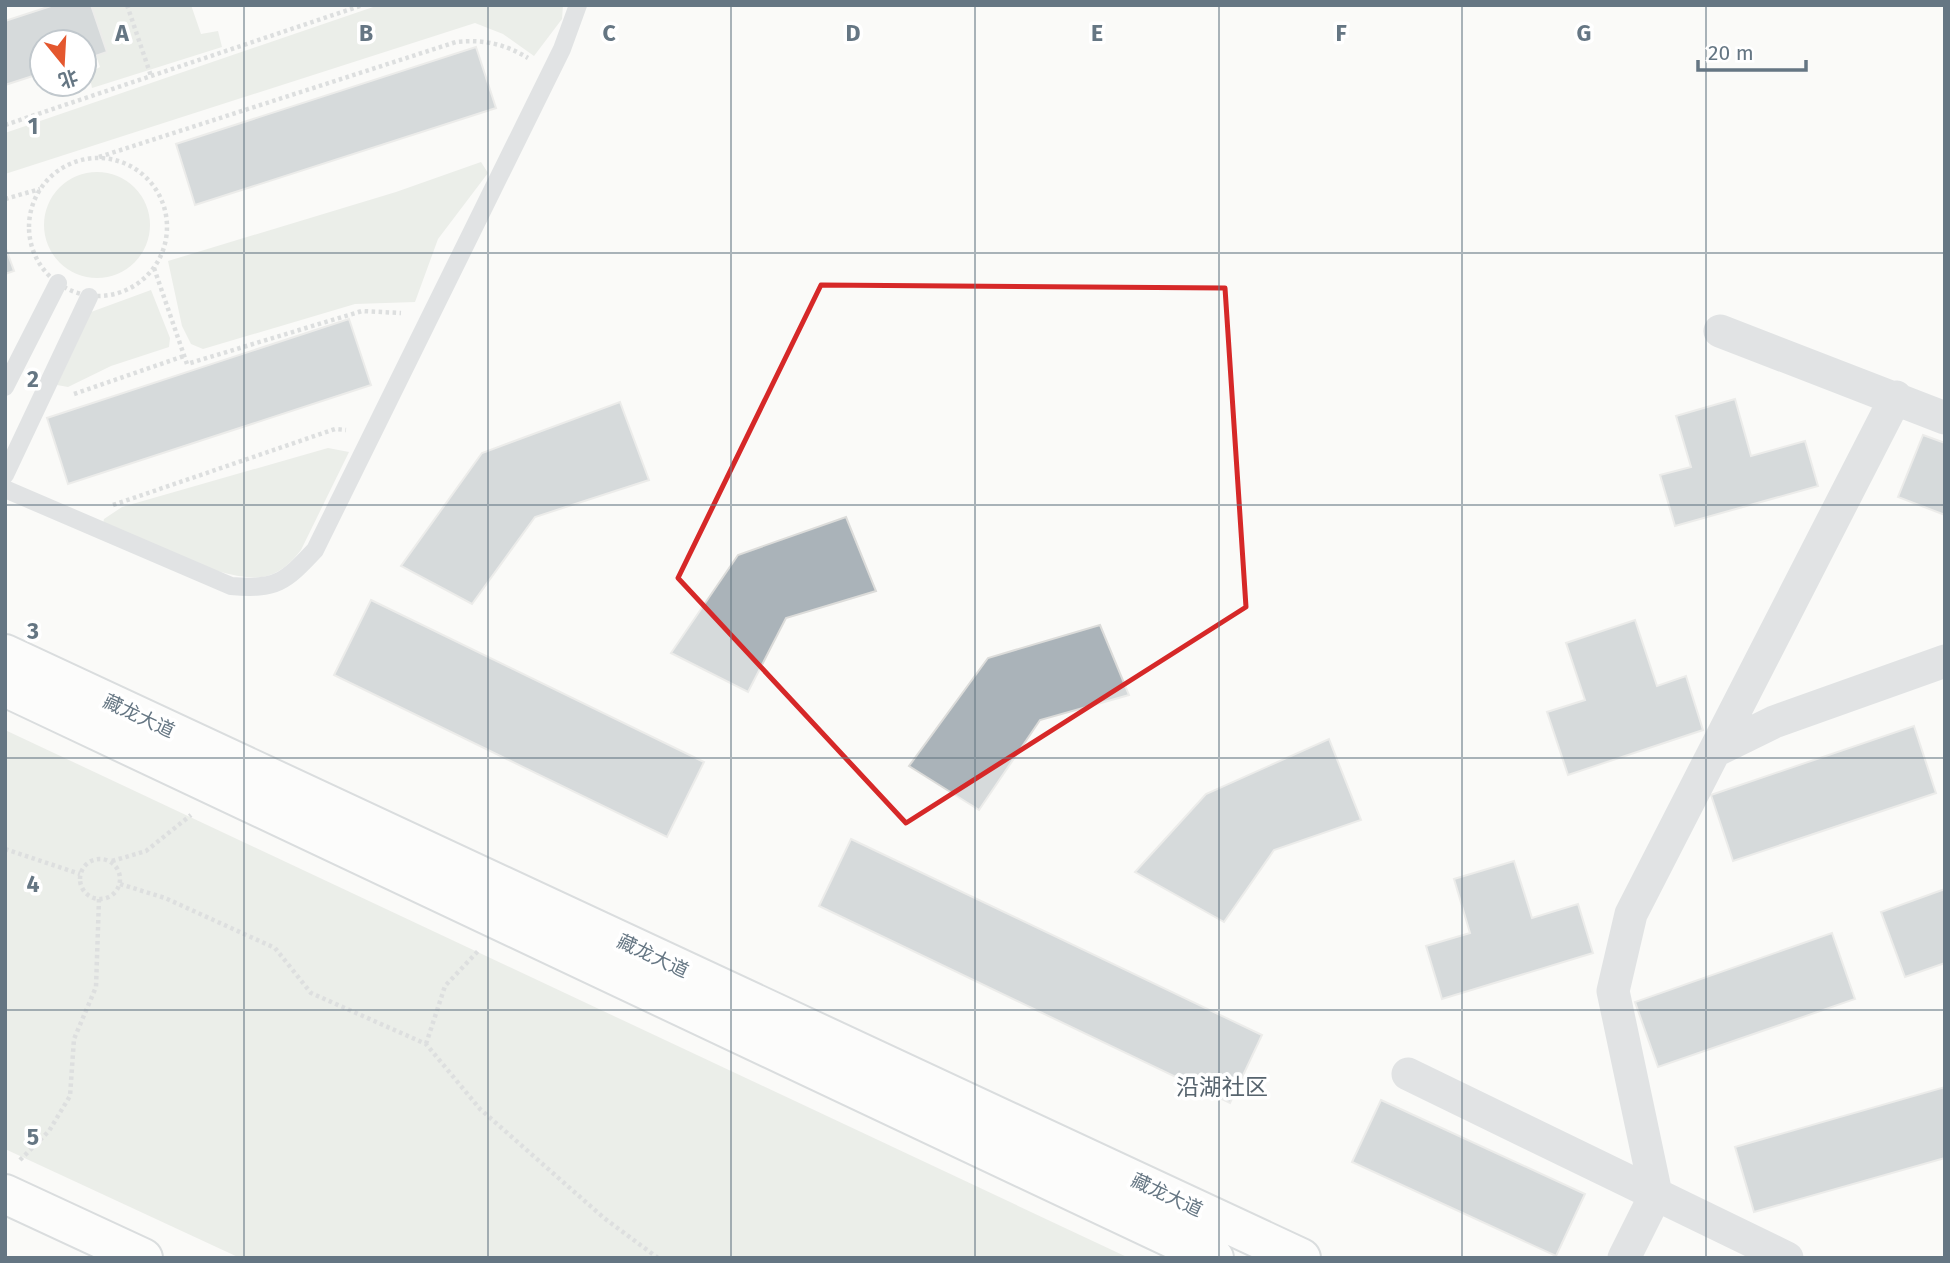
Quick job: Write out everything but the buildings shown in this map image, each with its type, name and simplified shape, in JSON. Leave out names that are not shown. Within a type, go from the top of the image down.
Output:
[{"type":"main road","name":"藏龙大道","points":[[5,654],[1301,1258]]},
{"type":"main road","name":"藏龙大道","points":[[5,687],[1214,1258]]},
{"type":"main road","points":[[10,1179],[143,1258]]},
{"type":"main road","points":[[5,1219],[89,1258]]},
{"type":"street","points":[[1720,331],[1945,418]]},
{"type":"street","points":[[1624,1258],[1656,1194],[1613,991],[1631,914],[1896,397]]},
{"type":"street","points":[[1715,751],[1774,722],[1945,661]]},
{"type":"street","points":[[1408,1074],[1787,1258]]},
{"type":"lane","points":[[5,489],[231,586],[262,589],[291,576],[315,550],[550,73],[578,5]]},
{"type":"lane","points":[[5,387],[58,283]]},
{"type":"lane","points":[[5,475],[89,297]]},
{"type":"path","points":[[127,5],[150,76]]},
{"type":"path","points":[[5,125],[363,5]]},
{"type":"path","points":[[99,157],[122,160],[142,172],[158,190],[167,211],[168,234],[162,257],[130,289],[108,296],[89,297],[58,283],[46,273],[34,254],[29,232],[30,209],[40,189],[55,172],[76,160],[99,157],[456,42],[481,40],[515,50],[550,73]]},
{"type":"path","points":[[5,199],[40,189]]},
{"type":"path","points":[[154,267],[187,364],[362,311],[395,311],[428,321]]},
{"type":"path","points":[[37,407],[184,356]]},
{"type":"path","points":[[91,526],[98,514],[116,503],[335,429],[352,430],[370,438]]},
{"type":"path","points":[[111,861],[120,872],[120,884],[112,896],[99,899],[86,894],[79,881],[88,862],[94,859],[111,861],[146,852],[201,807]]},
{"type":"path","points":[[5,849],[80,874]]},
{"type":"path","points":[[120,884],[165,898],[275,948],[311,993],[426,1044],[480,1109],[604,1218],[658,1258]]},
{"type":"path","points":[[10,1179],[49,1131],[70,1096],[74,1039],[96,987],[99,899]]},
{"type":"path","points":[[426,1044],[446,986],[488,941]]},
{"type":"highlighted area","points":[[821,285],[1225,288],[1246,607],[906,823],[678,578]]},
{"type":"shaded area","points":[[79,5],[191,5],[201,34],[218,31],[222,47],[98,86],[98,28],[87,28]]},
{"type":"shaded area","points":[[379,5],[563,5],[562,19],[534,56],[503,34],[475,23],[5,174],[5,133]]},
{"type":"shaded area","points":[[481,162],[488,173],[438,239],[415,302],[355,304],[203,349],[191,344],[182,326],[168,261],[396,192]]},
{"type":"shaded area","points":[[97,172],[117,176],[135,187],[146,205],[150,225],[146,245],[135,263],[117,274],[97,278],[77,274],[59,263],[48,245],[44,225],[48,205],[59,187],[77,176]]},
{"type":"shaded area","points":[[151,290],[170,338],[169,347],[111,366],[68,387],[57,385],[91,312]]},
{"type":"shaded area","points":[[328,448],[349,452],[301,550],[284,568],[268,576],[245,577],[204,567],[103,524],[104,519],[122,507]]},
{"type":"shaded area","points":[[5,730],[1129,1258],[240,1258],[5,1149]]},
{"type":"district","name":"沿湖社区","points":[[1222,1087]]}]
